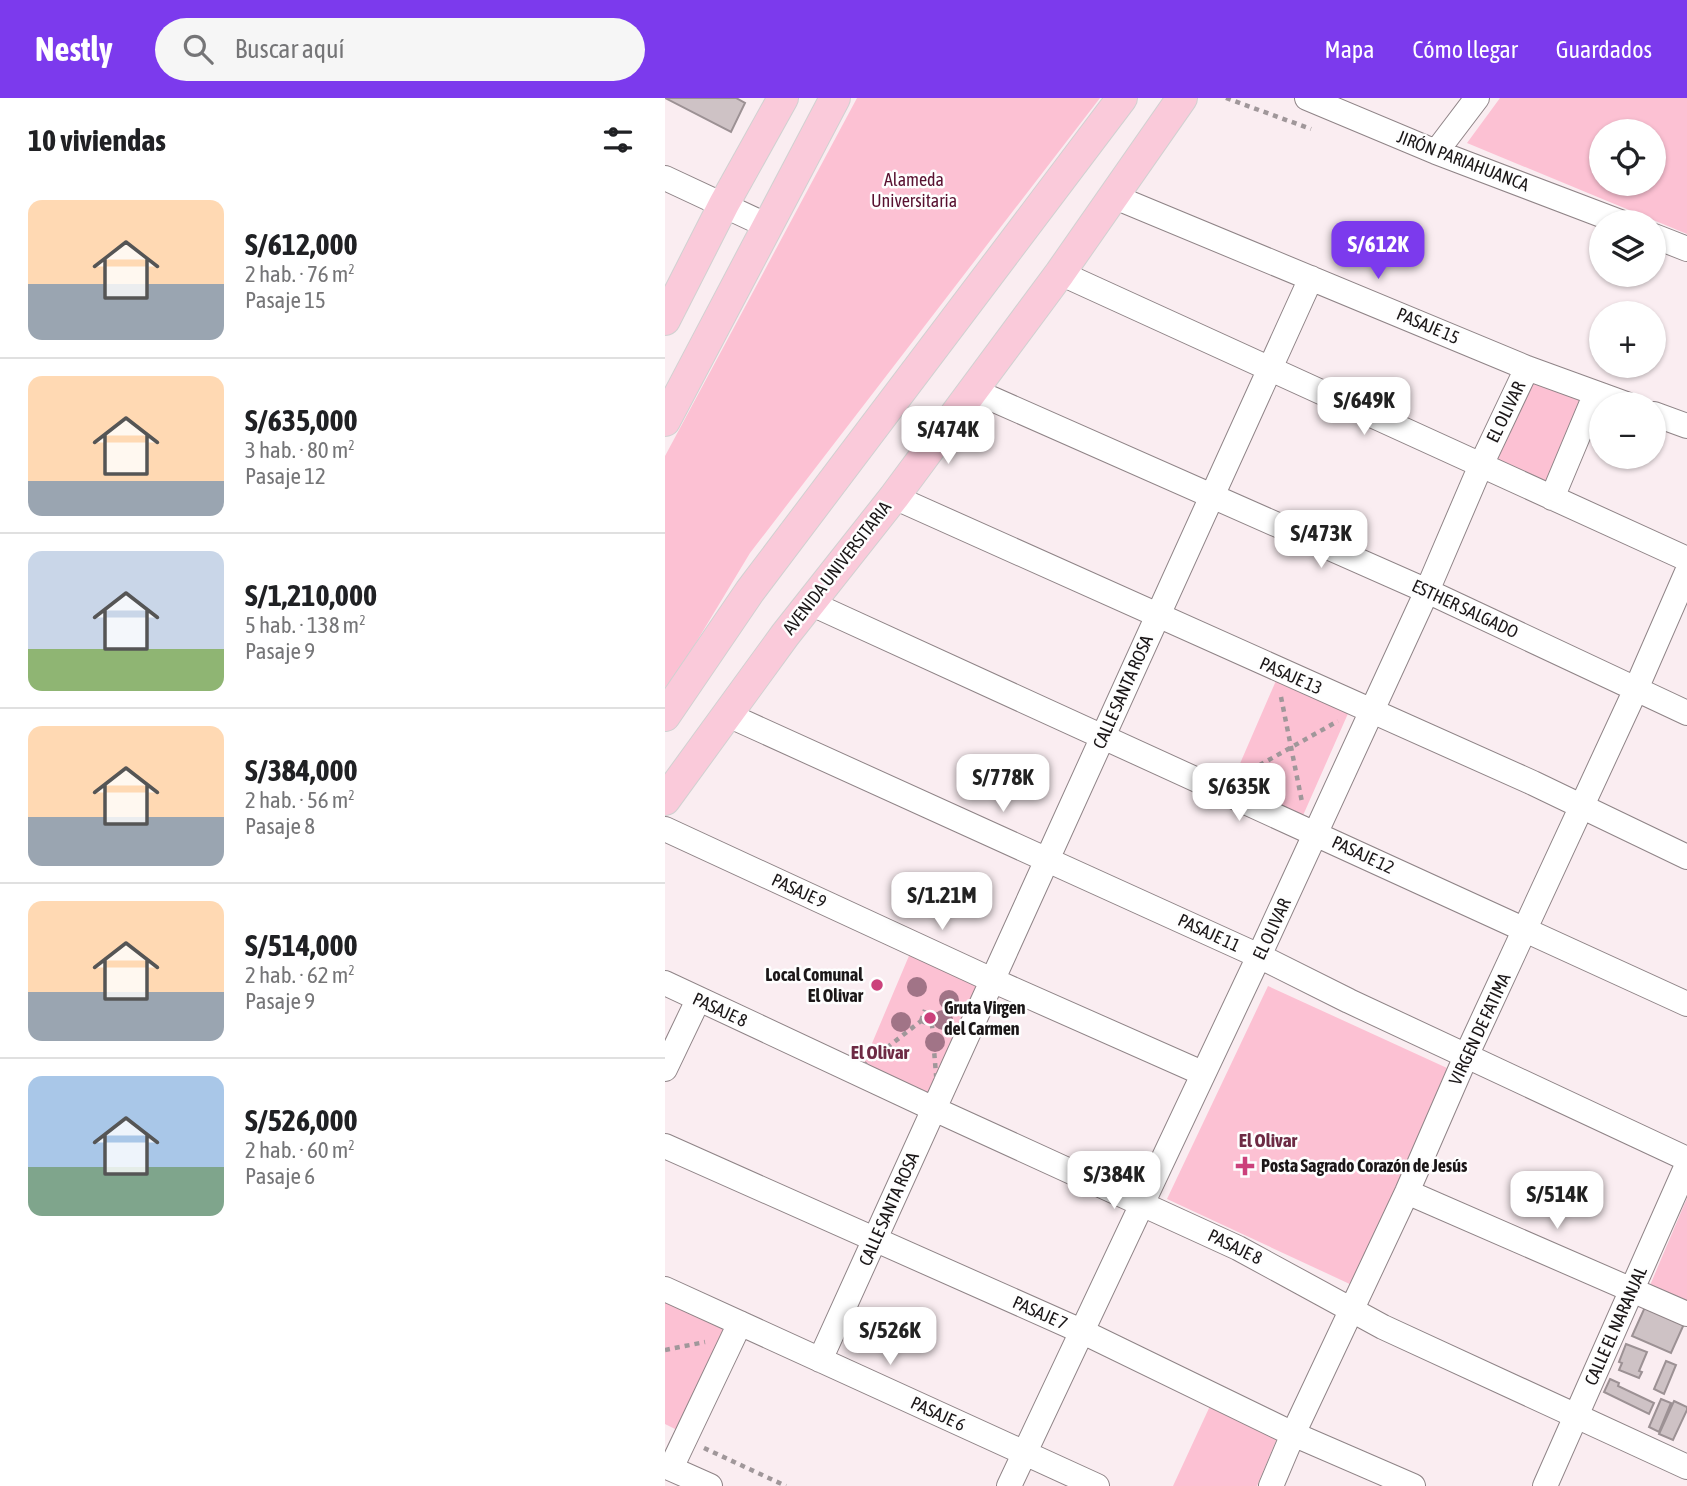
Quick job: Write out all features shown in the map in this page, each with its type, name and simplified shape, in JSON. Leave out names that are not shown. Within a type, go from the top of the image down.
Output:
[{"type":"main road","points":[[665,320],[674,284],[724,204],[782,98]]},
{"type":"main road","points":[[665,421],[835,98]]},
{"type":"main road","points":[[665,716],[750,591],[1122,98]]},
{"type":"main road","name":"AVENIDA UNIVERSITARIA","points":[[665,800],[810,603],[894,497],[1060,273],[1182,98]]},
{"type":"street","name":"JIRÓN PARIAHUANCA","points":[[1307,98],[1437,152],[1589,210]]},
{"type":"street","points":[[1437,152],[1477,98]]},
{"type":"street","points":[[665,178],[768,226]]},
{"type":"street","name":"PASAJE 15","points":[[1115,197],[1527,368],[1593,392]]},
{"type":"street","points":[[1666,241],[1687,249]]},
{"type":"street","points":[[1060,273],[1687,559]]},
{"type":"street","name":"CALLE SANTA ROSA","points":[[820,1360],[1311,278]]},
{"type":"street","name":"EL OLIVAR","points":[[1009,1486],[1259,956],[1365,709],[1427,591],[1481,465],[1527,368]]},
{"type":"street","name":"ESTHER SALGADO","points":[[972,390],[1427,591],[1687,713]]},
{"type":"street","points":[[1552,498],[1589,410]]},
{"type":"street","points":[[1666,418],[1687,426]]},
{"type":"street","name":"PASAJE 13","points":[[894,497],[1583,806],[1687,857]]},
{"type":"street","name":"VIRGEN DE FATIMA","points":[[1271,1486],[1583,806],[1687,572]]},
{"type":"street","name":"PASAJE 12","points":[[810,603],[1687,1004]]},
{"type":"street","name":"PASAJE 11","points":[[728,715],[1259,956],[1687,1159]]},
{"type":"street","name":"PASAJE 9","points":[[665,830],[1202,1073]]},
{"type":"street","name":"PASAJE 8","points":[[665,983],[936,1104],[1238,1248],[1383,1327],[1687,1467]]},
{"type":"street","points":[[665,1069],[698,1000]]},
{"type":"street","name":"PASAJE 7","points":[[665,1146],[1081,1331],[1293,1434],[1413,1486]]},
{"type":"street","name":"CALLE EL NARANJAL","points":[[1545,1486],[1687,1165]]},
{"type":"street","points":[[1407,1192],[1687,1314]]},
{"type":"street","name":"PASAJE 6","points":[[665,1289],[1097,1486]]},
{"type":"street","points":[[710,1486],[668,1467],[740,1323]]},
{"type":"path","points":[[1275,669],[1311,831]]},
{"type":"path","points":[[1216,788],[1365,709]]},
{"type":"path","points":[[925,1010],[921,1021],[862,1067],[936,1104],[932,1025],[938,1013]]},
{"type":"path","points":[[921,1021],[932,1025]]},
{"type":"path","points":[[665,1350],[713,1340]]},
{"type":"path","points":[[699,1446],[786,1486]]},
{"type":"green space","name":"Alameda Universitaria","points":[[857,98],[1100,98],[750,553],[665,694],[665,456]]},
{"type":"green space","points":[[1500,98],[1687,98],[1687,234],[1666,225],[1666,210],[1629,210],[1595,196],[1666,196],[1666,119],[1589,119],[1589,193],[1467,143]]},
{"type":"green space","points":[[1531,374],[1589,395],[1589,430],[1564,494],[1494,462]]},
{"type":"green space","points":[[1278,676],[1350,709],[1301,820],[1229,789]]},
{"type":"green space","points":[[914,944],[992,980],[938,1099],[862,1067]]},
{"type":"green space","points":[[1268,986],[1447,1068],[1354,1286],[1167,1199]]},
{"type":"green space","points":[[1687,1198],[1687,1307],[1648,1290]]},
{"type":"green space","points":[[665,1301],[725,1327],[677,1430],[665,1424]]},
{"type":"green space","points":[[1210,1406],[1278,1436],[1257,1486],[1173,1486]]},
{"type":"building","points":[[665,98],[736,98],[745,103],[731,132]]},
{"type":"building","points":[[1645,1307],[1684,1324],[1671,1353],[1632,1336]]},
{"type":"building","points":[[1626,1344],[1647,1352],[1639,1378],[1619,1370]]},
{"type":"building","points":[[1666,1361],[1676,1365],[1664,1394],[1654,1389]]},
{"type":"building","points":[[1610,1379],[1619,1383],[1618,1386],[1654,1403],[1649,1414],[1604,1392]]},
{"type":"building","points":[[1661,1399],[1671,1403],[1659,1432],[1649,1427]]},
{"type":"building","points":[[1674,1401],[1687,1407],[1687,1410],[1673,1440],[1659,1434]]},
{"type":"place","name":"Local Comunal El Olivar","points":[[877,985]]},
{"type":"place","name":"Gruta Virgen del Carmen","points":[[930,1018]]},
{"type":"place","name":"Posta Sagrado Corazón de Jesús","points":[[1245,1166]]},
{"type":"district","name":"El Olivar","points":[[880,1052]]},
{"type":"district","name":"El Olivar","points":[[1268,1140]]}]
